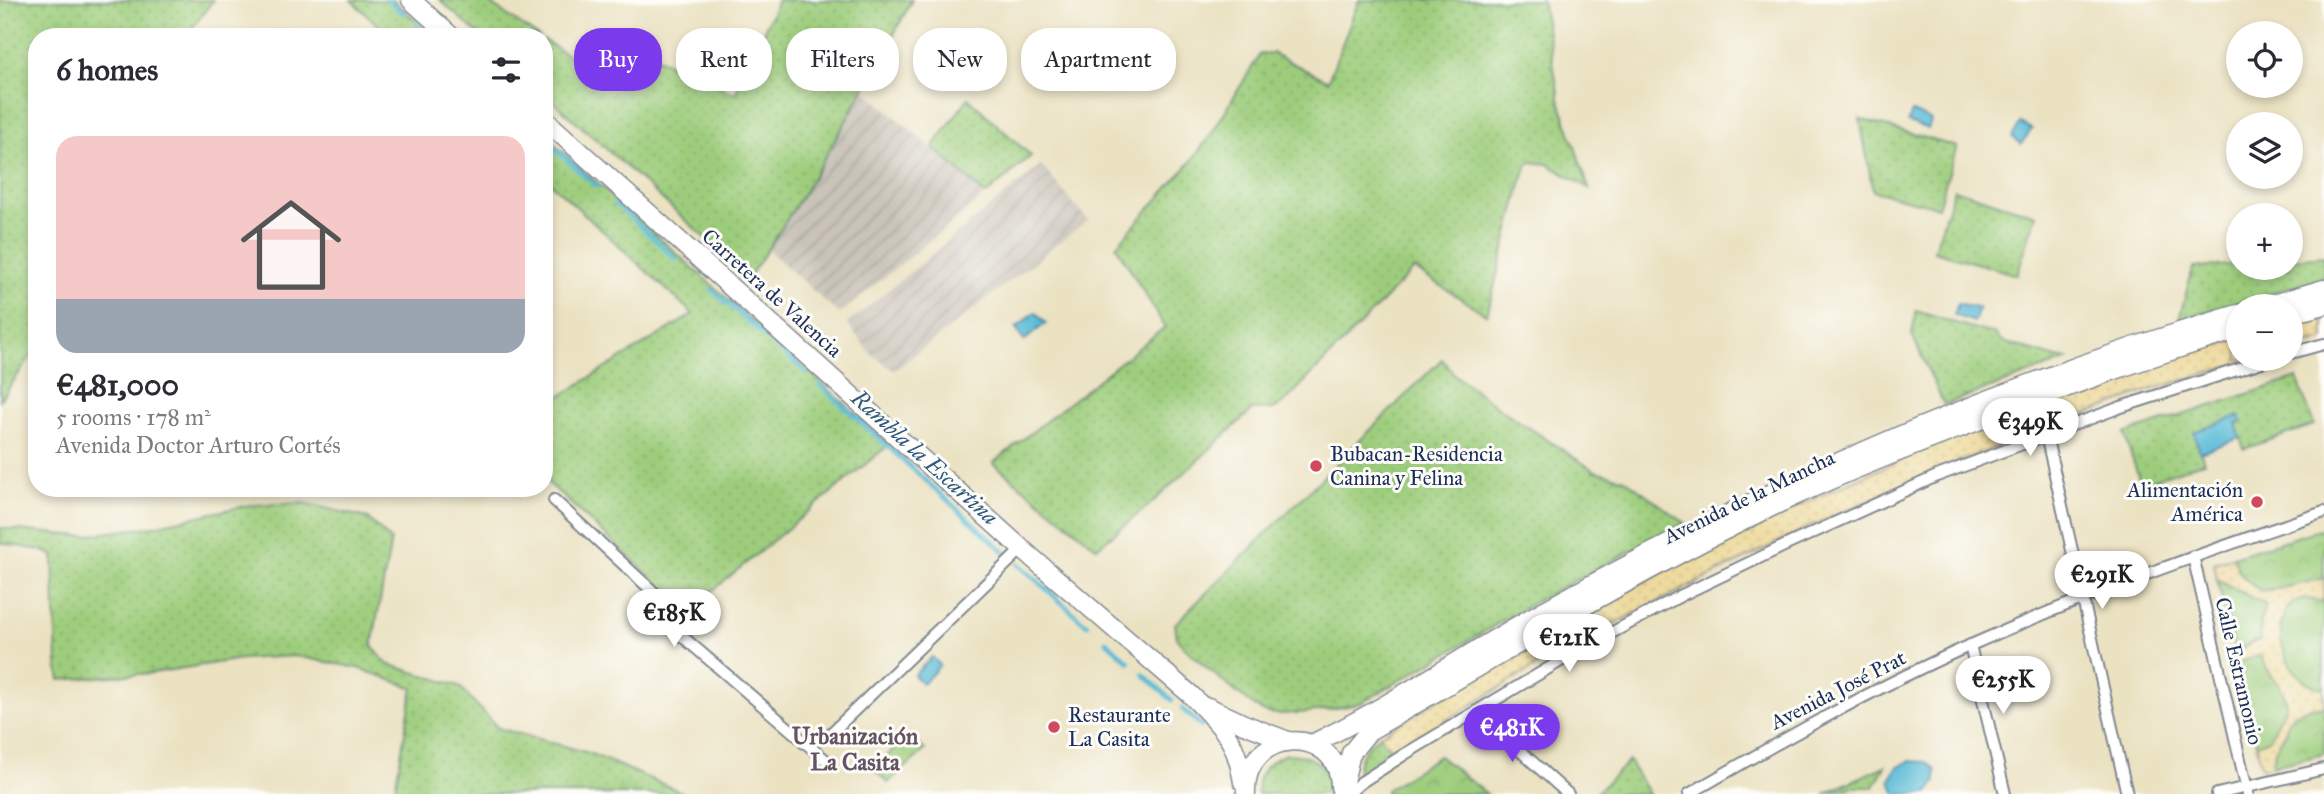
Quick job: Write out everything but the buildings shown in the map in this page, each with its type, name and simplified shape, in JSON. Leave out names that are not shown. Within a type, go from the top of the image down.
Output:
[{"type":"main road","points":[[411,0],[442,28]]},
{"type":"main road","name":"Carretera de Valencia","points":[[553,127],[1022,549],[1191,695],[1209,708],[1288,741],[1312,744]]},
{"type":"main road","points":[[2303,295],[2324,289]]},
{"type":"main road","points":[[2303,310],[2324,304]]},
{"type":"main road","name":"Avenida de la Mancha","points":[[1312,744],[1353,724],[1545,610],[1751,502],[1898,437],[2037,380],[2226,318]]},
{"type":"main road","name":"Avenida de la Mancha","points":[[1340,794],[1351,752],[1369,731],[1519,642],[1676,556],[1784,501],[1928,440],[2063,388],[2226,334]]},
{"type":"main road","name":"Carretera de Valencia","points":[[1191,695],[1233,743],[1240,761],[1246,794]]},
{"type":"main road","points":[[1246,794],[1250,767],[1259,754],[1273,745],[1288,741]]},
{"type":"main road","points":[[1312,744],[1325,753],[1335,765],[1340,780],[1340,794]]},
{"type":"street","points":[[2303,350],[2324,344]]},
{"type":"street","points":[[1348,794],[1360,783],[1476,711],[1574,653],[1682,595],[1937,476],[2121,407],[2234,371]]},
{"type":"street","points":[[2046,435],[2127,794]]},
{"type":"street","points":[[554,500],[660,597],[683,637],[829,762]]},
{"type":"street","name":"Avenida José Prat","points":[[1689,794],[1789,736],[1970,645],[2193,556],[2324,512]]},
{"type":"street","points":[[804,743],[827,737],[1022,549]]},
{"type":"street","name":"Calle Estramonio","points":[[2193,556],[2247,791]]},
{"type":"street","points":[[1970,645],[2005,794]]},
{"type":"street","points":[[1476,711],[1569,794]]},
{"type":"street","points":[[2217,794],[2247,791],[2324,769]]},
{"type":"shaded area","points":[[863,91],[986,195],[839,314],[768,250]]},
{"type":"shaded area","points":[[1041,165],[1088,220],[894,371],[871,354],[847,324]]},
{"type":"green space","points":[[0,0],[213,0],[193,28],[28,28],[28,361],[0,400]]},
{"type":"green space","points":[[351,0],[393,0],[424,28],[381,28]]},
{"type":"green space","points":[[440,0],[485,0],[526,28],[471,28]]},
{"type":"green space","points":[[778,0],[912,0],[897,28],[786,28],[786,91],[863,91],[749,277],[553,101],[553,46],[574,59],[574,91],[662,91],[662,60],[676,67],[676,91],[729,91],[735,94],[736,91],[772,91],[772,28],[765,28]]},
{"type":"green space","points":[[1359,0],[1542,0],[1560,103],[1589,188],[1547,164],[1530,162],[1525,169],[1487,315],[1414,269],[1284,403],[1273,409],[1252,410],[1154,501],[1097,548],[993,463],[1165,327],[1116,246],[1189,164],[1212,133],[1260,54],[1272,53],[1328,81]]},
{"type":"green space","points":[[968,98],[1031,156],[986,195],[933,147]]},
{"type":"green space","points":[[1860,119],[1957,147],[1938,207],[1873,191]]},
{"type":"green space","points":[[553,143],[890,444],[688,611],[553,487],[553,400],[693,314],[553,185]]},
{"type":"green space","points":[[1954,189],[2036,215],[2017,275],[1934,251]]},
{"type":"green space","points":[[2324,256],[2324,278],[2267,294],[2226,294],[2226,306],[2179,319],[2193,268],[2226,265],[2226,280],[2303,280],[2303,258]]},
{"type":"green space","points":[[1916,311],[1996,335],[2000,341],[2069,359],[1944,405],[1912,335]]},
{"type":"green space","points":[[1442,359],[1454,374],[1499,408],[1595,471],[1625,479],[1685,523],[1549,594],[1361,703],[1299,713],[1265,712],[1234,690],[1183,646],[1177,638],[1175,624]]},
{"type":"green space","points":[[2297,378],[2314,425],[2244,449],[2236,424],[2194,432],[2204,462],[2141,484],[2124,434]]},
{"type":"green space","points":[[304,503],[367,518],[391,540],[372,646],[387,664],[459,686],[498,728],[589,753],[686,794],[394,794],[413,688],[358,668],[295,656],[241,659],[153,673],[60,680],[57,664],[53,555],[0,543],[0,528],[80,536],[149,527],[249,505]]},
{"type":"green space","points":[[2324,528],[2324,578],[2265,592],[2244,578],[2235,563],[2233,557]]},
{"type":"green space","points":[[2217,580],[2266,605],[2261,619],[2260,639],[2235,650]]},
{"type":"green space","points":[[2305,598],[2320,602],[2324,600],[2324,688],[2310,684],[2298,675],[2283,646],[2283,616],[2291,605]]},
{"type":"green space","points":[[2261,655],[2286,701],[2271,737],[2256,743],[2237,663]]},
{"type":"green space","points":[[2311,707],[2324,708],[2324,754],[2273,766],[2275,750],[2285,734],[2288,721],[2296,713]]},
{"type":"green space","points":[[908,735],[925,750],[888,783],[874,769]]},
{"type":"green space","points":[[1380,735],[1392,753],[1358,776],[1363,753]]},
{"type":"green space","points":[[1286,754],[1304,756],[1318,763],[1327,776],[1330,794],[1258,794],[1259,780],[1264,769]]},
{"type":"green space","points":[[1439,756],[1487,794],[1386,794],[1386,790]]},
{"type":"green space","points":[[1629,761],[1649,794],[1598,794],[1597,792]]},
{"type":"green space","points":[[1885,766],[1874,787],[1854,787],[1824,794]]},
{"type":"sand","points":[[2324,314],[2324,339],[2303,345],[2303,320]]},
{"type":"sand","points":[[2226,343],[2226,368],[2153,389],[1958,462],[1811,526],[1569,646],[1392,753],[1380,735],[1566,624],[1645,581],[1810,500],[1980,428],[2152,365]]},
{"type":"sand","points":[[2233,557],[2245,579],[2265,592],[2324,578],[2324,708],[2311,707],[2291,717],[2275,750],[2273,766],[2262,768],[2256,743],[2265,741],[2273,734],[2286,702],[2282,690],[2269,676],[2261,656],[2237,663],[2235,652],[2260,640],[2260,620],[2265,605],[2217,579],[2214,563]]},
{"type":"water","points":[[1912,112],[1931,120],[1928,129],[1908,122]]},
{"type":"water","points":[[2020,123],[2032,129],[2021,144],[2012,137]]},
{"type":"water","points":[[1958,303],[1979,309],[1974,322],[1954,315]]},
{"type":"water","points":[[1035,312],[1046,323],[1024,341],[1016,328]]},
{"type":"water","points":[[2239,416],[2242,422],[2236,424],[2241,438],[2200,452],[2194,432]]},
{"type":"water","points":[[932,657],[940,665],[923,684],[914,675]]},
{"type":"water","points":[[1909,761],[1927,762],[1936,771],[1936,782],[1928,793],[1896,794],[1890,780],[1897,768]]},
{"type":"waterway","name":"Rambla la Escartina","points":[[388,0],[403,13]]},
{"type":"waterway","name":"Rambla la Escartina","points":[[417,25],[420,28]]},
{"type":"waterway","name":"Rambla la Escartina","points":[[553,147],[597,187]]},
{"type":"waterway","name":"Rambla la Escartina","points":[[615,203],[676,259]]},
{"type":"waterway","name":"Rambla la Escartina","points":[[712,290],[807,373]]},
{"type":"waterway","name":"Rambla la Escartina","points":[[820,385],[1007,554]]},
{"type":"waterway","name":"Rambla la Escartina","points":[[1018,564],[1087,625]]},
{"type":"waterway","name":"Rambla la Escartina","points":[[1106,641],[1129,662]]},
{"type":"waterway","name":"Rambla la Escartina","points":[[1143,674],[1172,700]]},
{"type":"waterway","name":"Rambla la Escartina","points":[[1182,709],[1202,726]]},
{"type":"place","name":"Bubacan-Residencia Canina y Felina","points":[[1316,466]]},
{"type":"place","name":"Alimentación América","points":[[2257,502]]},
{"type":"place","name":"Restaurante La Casita","points":[[1054,727]]},
{"type":"district","name":"Urbanización La Casita","points":[[855,749]]}]
